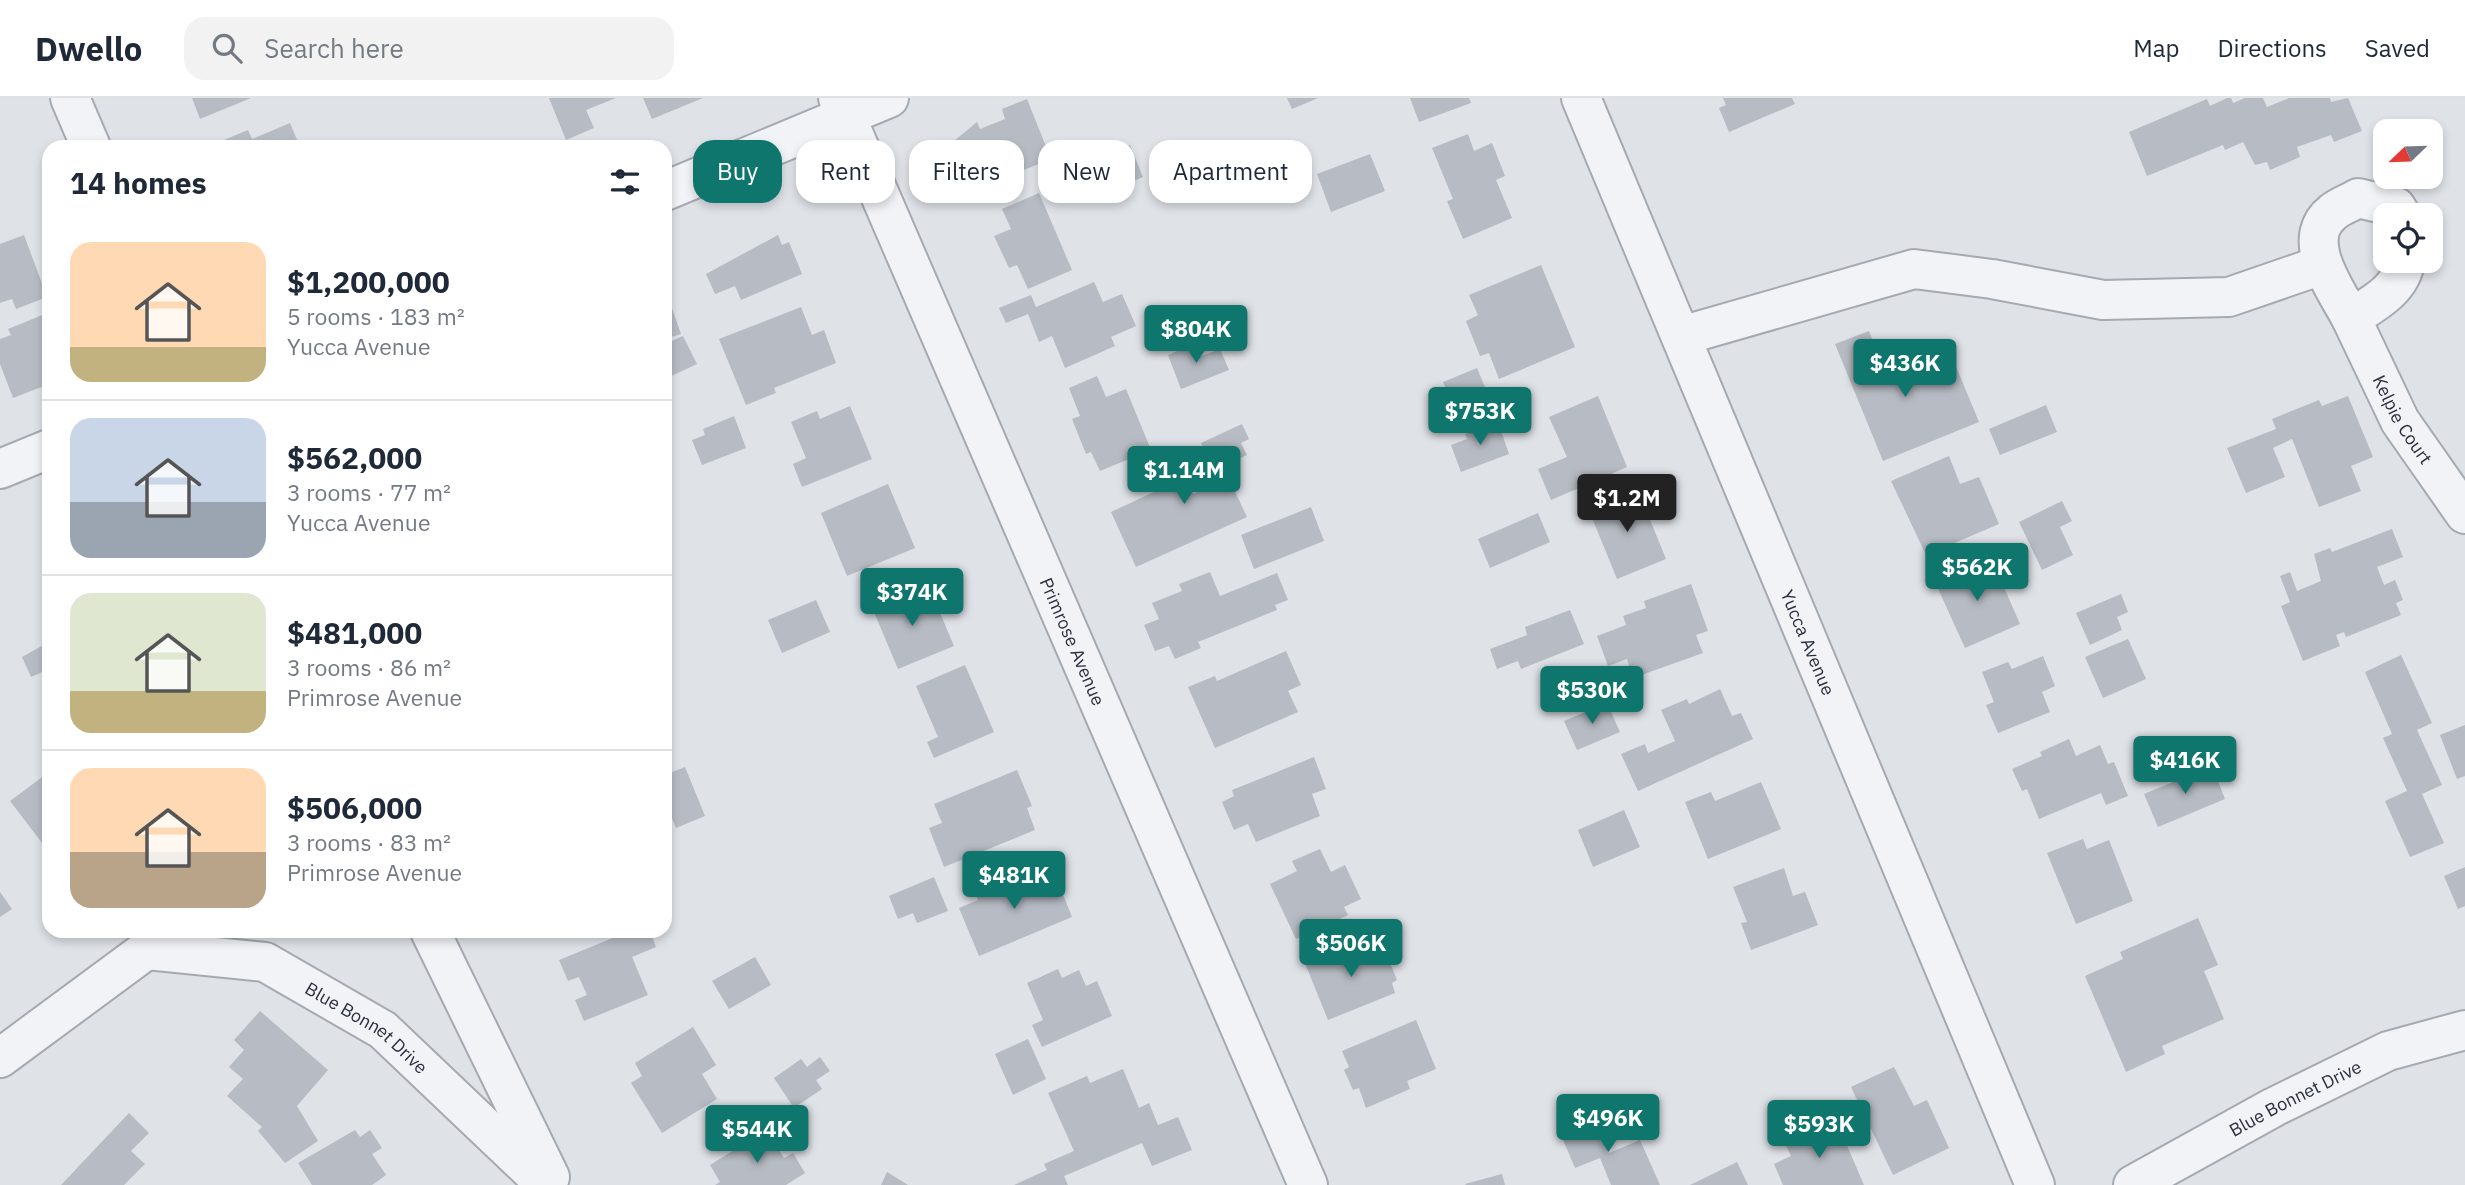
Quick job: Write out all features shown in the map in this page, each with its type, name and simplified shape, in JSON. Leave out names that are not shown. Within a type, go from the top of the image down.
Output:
[{"type":"street","points":[[70,98],[88,140]]},
{"type":"street","points":[[672,188],[842,107],[889,98]]},
{"type":"street","name":"Yucca Avenue","points":[[1581,98],[2035,1185]]},
{"type":"street","name":"Primrose Avenue","points":[[842,107],[1308,1185]]},
{"type":"street","name":"Kelpie Court","points":[[2379,203],[2358,198],[2332,212],[2320,234],[2322,265],[2351,318],[2400,421],[2465,514]]},
{"type":"street","points":[[1681,336],[1914,269],[1992,279],[2103,300],[2229,297],[2322,265]]},
{"type":"street","points":[[2351,318],[2380,300],[2404,273]]},
{"type":"street","points":[[0,469],[42,452]]},
{"type":"street","points":[[433,938],[554,1185]]},
{"type":"street","name":"Blue Bonnet Drive","points":[[0,1058],[160,941],[265,962],[383,1030],[546,1185]]},
{"type":"street","name":"Blue Bonnet Drive","points":[[2133,1185],[2274,1107],[2388,1051],[2465,1030]]},
{"type":"building","points":[[192,98],[251,98],[200,119]]},
{"type":"building","points":[[549,98],[616,98],[586,110],[594,128],[566,140]]},
{"type":"building","points":[[643,98],[703,98],[652,119]]},
{"type":"building","points":[[1287,98],[1318,98],[1292,109]]},
{"type":"building","points":[[1410,98],[1469,98],[1471,103],[1419,122]]},
{"type":"building","points":[[1723,98],[1792,98],[1795,104],[1729,132],[1719,108],[1726,105]]},
{"type":"building","points":[[2231,98],[2233,103],[2245,98],[2263,98],[2267,107],[2289,98],[2330,98],[2331,102],[2348,98],[2362,131],[2334,142],[2331,135],[2297,147],[2300,157],[2270,170],[2267,162],[2255,165],[2243,142],[2225,150],[2223,145],[2147,176],[2129,132],[2207,99],[2210,106]]},
{"type":"building","points":[[1027,99],[1043,140],[1038,140],[1038,164],[1024,170],[1024,140],[955,140],[977,122],[980,129],[1005,119],[1002,109]]},
{"type":"building","points":[[290,123],[297,140],[224,140],[248,130],[252,139]]},
{"type":"building","points":[[1468,134],[1474,151],[1492,143],[1505,176],[1496,180],[1512,218],[1463,239],[1447,201],[1453,199],[1432,148]]},
{"type":"building","points":[[1370,154],[1385,191],[1331,212],[1317,174]]},
{"type":"building","points":[[1135,157],[1143,177],[1135,180]]},
{"type":"building","points":[[1038,193],[1038,203],[1043,203],[1072,270],[1028,289],[1017,265],[1009,268],[994,236],[1011,229],[1002,209],[1016,203],[1024,203],[1024,199]]},
{"type":"building","points":[[24,235],[42,284],[42,299],[16,309],[12,299],[0,303],[0,244]]},
{"type":"building","points":[[778,235],[782,245],[789,242],[802,274],[741,300],[735,286],[715,294],[706,274]]},
{"type":"building","points":[[1541,265],[1575,347],[1499,379],[1489,353],[1480,356],[1466,321],[1478,315],[1469,295]]},
{"type":"building","points":[[1094,282],[1103,302],[1122,294],[1136,326],[1111,337],[1115,346],[1065,368],[1052,336],[1039,342],[1028,314],[1006,323],[999,308],[1031,295],[1036,307]]},
{"type":"building","points":[[801,307],[812,335],[824,330],[836,363],[774,388],[776,393],[746,405],[719,339]]},
{"type":"building","points":[[672,308],[681,334],[672,337]]},
{"type":"building","points":[[42,315],[42,387],[13,398],[0,364],[0,339],[11,335],[8,329]]},
{"type":"building","points":[[1869,331],[1886,374],[1912,363],[1919,379],[1955,364],[1979,422],[1883,461],[1835,344]]},
{"type":"building","points":[[683,336],[697,364],[672,376],[672,341]]},
{"type":"building","points":[[1197,343],[1202,356],[1220,349],[1229,370],[1181,389],[1168,355]]},
{"type":"building","points":[[1477,368],[1495,411],[1461,425],[1443,382]]},
{"type":"building","points":[[1097,376],[1106,397],[1126,389],[1151,450],[1100,471],[1091,452],[1086,454],[1072,419],[1080,416],[1069,388]]},
{"type":"building","points":[[1598,396],[1627,467],[1551,500],[1538,469],[1567,457],[1549,417]]},
{"type":"building","points":[[2348,396],[2373,457],[2351,466],[2361,491],[2319,507],[2292,439],[2273,448],[2285,477],[2246,493],[2227,448],[2276,429],[2272,419],[2319,400],[2322,406]]},
{"type":"building","points":[[2046,405],[2057,432],[2000,455],[1989,429]]},
{"type":"building","points":[[850,406],[872,459],[802,487],[793,464],[806,458],[791,422],[817,411],[820,419]]},
{"type":"building","points":[[734,416],[746,448],[702,465],[692,440],[705,435],[703,429]]},
{"type":"building","points":[[1498,422],[1509,454],[1461,472],[1451,445],[1467,439],[1465,434]]},
{"type":"building","points":[[1242,424],[1249,439],[1241,443],[1247,455],[1223,466],[1247,517],[1136,567],[1111,512],[1186,477],[1193,494],[1219,482],[1201,443]]},
{"type":"building","points":[[1949,456],[1960,484],[1979,477],[1999,524],[1926,555],[1891,481]]},
{"type":"building","points":[[888,484],[915,548],[847,576],[821,513]]},
{"type":"building","points":[[1637,488],[1666,559],[1617,579],[1588,508]]},
{"type":"building","points":[[2062,501],[2072,521],[2060,527],[2073,555],[2042,570],[2019,522]]},
{"type":"building","points":[[1311,507],[1324,541],[1254,569],[1241,535]]},
{"type":"building","points":[[1538,513],[1550,542],[1490,568],[1478,539]]},
{"type":"building","points":[[2392,529],[2403,557],[2377,567],[2384,585],[2395,580],[2403,600],[2396,603],[2401,615],[2346,637],[2344,632],[2336,635],[2340,646],[2303,661],[2281,606],[2290,602],[2280,576],[2290,572],[2297,591],[2321,581],[2314,554],[2330,548],[2332,552]]},
{"type":"building","points":[[1980,557],[1987,574],[1996,569],[2020,624],[1965,648],[1935,582]]},
{"type":"building","points":[[1210,572],[1220,596],[1277,573],[1288,600],[1275,605],[1277,610],[1198,642],[1201,648],[1175,659],[1169,646],[1155,651],[1144,625],[1159,619],[1152,603],[1182,591],[1179,584]]},
{"type":"building","points":[[1691,584],[1708,631],[1696,635],[1703,653],[1633,678],[1627,659],[1608,666],[1597,636],[1626,625],[1623,616],[1646,608],[1644,601]]},
{"type":"building","points":[[930,589],[954,646],[898,669],[871,605],[896,594],[899,602]]},
{"type":"building","points":[[2121,594],[2128,612],[2117,617],[2122,630],[2090,645],[2076,613]]},
{"type":"building","points":[[816,600],[830,632],[782,653],[768,620]]},
{"type":"building","points":[[1570,610],[1584,644],[1521,669],[1518,661],[1497,669],[1490,649],[1527,635],[1525,627]]},
{"type":"building","points":[[2128,639],[2146,679],[2103,698],[2085,657]]},
{"type":"building","points":[[42,646],[42,672],[31,677],[22,657]]},
{"type":"building","points":[[1286,651],[1301,685],[1288,691],[1298,712],[1215,748],[1188,687],[1215,676],[1217,681]]},
{"type":"building","points":[[2401,655],[2432,723],[2417,730],[2442,785],[2422,794],[2444,843],[2410,857],[2385,801],[2407,791],[2383,738],[2392,734],[2365,672]]},
{"type":"building","points":[[2043,656],[2055,686],[2042,692],[2050,712],[1998,733],[1986,705],[1994,702],[1982,672],[2008,662],[2012,669]]},
{"type":"building","points":[[965,665],[994,732],[934,758],[927,742],[938,737],[916,686]]},
{"type":"building","points":[[1720,689],[1732,716],[1741,713],[1753,739],[1638,791],[1621,754],[1645,744],[1648,753],[1675,741],[1661,710],[1687,699],[1689,704]]},
{"type":"building","points":[[1607,703],[1620,732],[1577,750],[1564,721]]},
{"type":"building","points":[[2465,725],[2465,776],[2457,779],[2440,735]]},
{"type":"building","points":[[2069,739],[2076,756],[2100,745],[2108,764],[2114,762],[2128,796],[2106,805],[2101,793],[2039,819],[2027,789],[2022,791],[2012,769],[2042,756],[2040,752]]},
{"type":"building","points":[[1314,757],[1326,789],[1312,794],[1320,816],[1256,842],[1248,824],[1234,830],[1222,802],[1234,796],[1232,790]]},
{"type":"building","points":[[2212,766],[2225,799],[2158,827],[2144,794]]},
{"type":"building","points":[[685,767],[705,816],[676,828],[672,818],[672,772]]},
{"type":"building","points":[[1017,770],[1032,806],[1027,808],[1035,830],[944,867],[929,828],[942,823],[934,804]]},
{"type":"building","points":[[42,777],[42,843],[10,801]]},
{"type":"building","points":[[1761,782],[1781,829],[1708,859],[1685,802],[1711,792],[1715,801]]},
{"type":"building","points":[[1624,810],[1640,847],[1593,867],[1578,830]]},
{"type":"building","points":[[2083,839],[2087,849],[2109,840],[2133,901],[2076,924],[2047,853]]},
{"type":"building","points":[[1320,849],[1331,872],[1345,865],[1361,899],[1344,907],[1348,915],[1296,939],[1270,884],[1297,871],[1292,861]]},
{"type":"building","points":[[1052,867],[1072,917],[979,956],[959,908],[978,900],[974,890],[997,880],[1001,888]]},
{"type":"building","points":[[2465,867],[2465,906],[2458,909],[2444,876]]},
{"type":"building","points":[[1784,868],[1793,896],[1805,892],[1818,925],[1751,950],[1741,923],[1747,922],[1733,887]]},
{"type":"building","points":[[934,877],[948,911],[917,923],[913,913],[898,919],[889,896]]},
{"type":"building","points":[[0,892],[12,909],[0,917]]},
{"type":"building","points":[[2198,918],[2218,965],[2204,971],[2224,1019],[2162,1046],[2165,1054],[2126,1072],[2085,976],[2123,959],[2120,952]]},
{"type":"building","points":[[613,938],[653,938],[656,947],[632,957],[648,995],[584,1021],[575,1000],[587,995],[579,977],[568,981],[559,960]]},
{"type":"building","points":[[1382,943],[1397,980],[1392,983],[1395,993],[1328,1020],[1304,961],[1329,950],[1333,959]]},
{"type":"building","points":[[755,957],[771,985],[729,1009],[712,981]]},
{"type":"building","points":[[1058,969],[1062,978],[1079,970],[1086,986],[1097,981],[1112,1016],[1042,1047],[1032,1025],[1043,1020],[1027,983]]},
{"type":"building","points":[[260,1011],[328,1070],[297,1106],[318,1141],[285,1163],[258,1131],[262,1127],[227,1096],[243,1079],[229,1067],[244,1050],[234,1040]]},
{"type":"building","points":[[1416,1020],[1436,1069],[1407,1081],[1410,1089],[1366,1108],[1359,1088],[1353,1090],[1344,1070],[1349,1067],[1342,1051]]},
{"type":"building","points":[[693,1027],[716,1065],[702,1074],[717,1099],[662,1133],[631,1083],[642,1076],[635,1063]]},
{"type":"building","points":[[1028,1039],[1046,1079],[1013,1095],[995,1054]]},
{"type":"building","points":[[820,1057],[830,1071],[816,1080],[822,1089],[794,1108],[774,1078],[801,1059],[807,1067]]},
{"type":"building","points":[[1894,1067],[1914,1106],[1927,1100],[1949,1148],[1893,1175],[1851,1087]]},
{"type":"building","points":[[1123,1069],[1139,1108],[1149,1103],[1158,1125],[1178,1117],[1192,1150],[1152,1166],[1142,1143],[1064,1176],[1068,1185],[1014,1185],[1047,1170],[1044,1164],[1074,1151],[1048,1093],[1087,1076],[1090,1083]]},
{"type":"building","points":[[129,1113],[149,1133],[131,1151],[145,1164],[124,1185],[61,1185]]},
{"type":"building","points":[[1592,1114],[1609,1153],[1640,1140],[1660,1185],[1611,1185],[1600,1158],[1575,1168],[1558,1128]]},
{"type":"building","points":[[1836,1120],[1864,1185],[1783,1185],[1774,1164],[1791,1156],[1785,1143]]},
{"type":"building","points":[[355,1130],[360,1137],[370,1130],[382,1148],[372,1154],[386,1175],[372,1185],[312,1185],[298,1163]]},
{"type":"building","points":[[766,1130],[784,1158],[793,1153],[805,1173],[786,1185],[715,1185],[720,1182],[710,1165]]},
{"type":"building","points":[[1737,1162],[1748,1185],[1690,1185]]},
{"type":"building","points":[[887,1172],[908,1185],[881,1185]]},
{"type":"building","points":[[1502,1174],[1505,1185],[1465,1184]]}]
